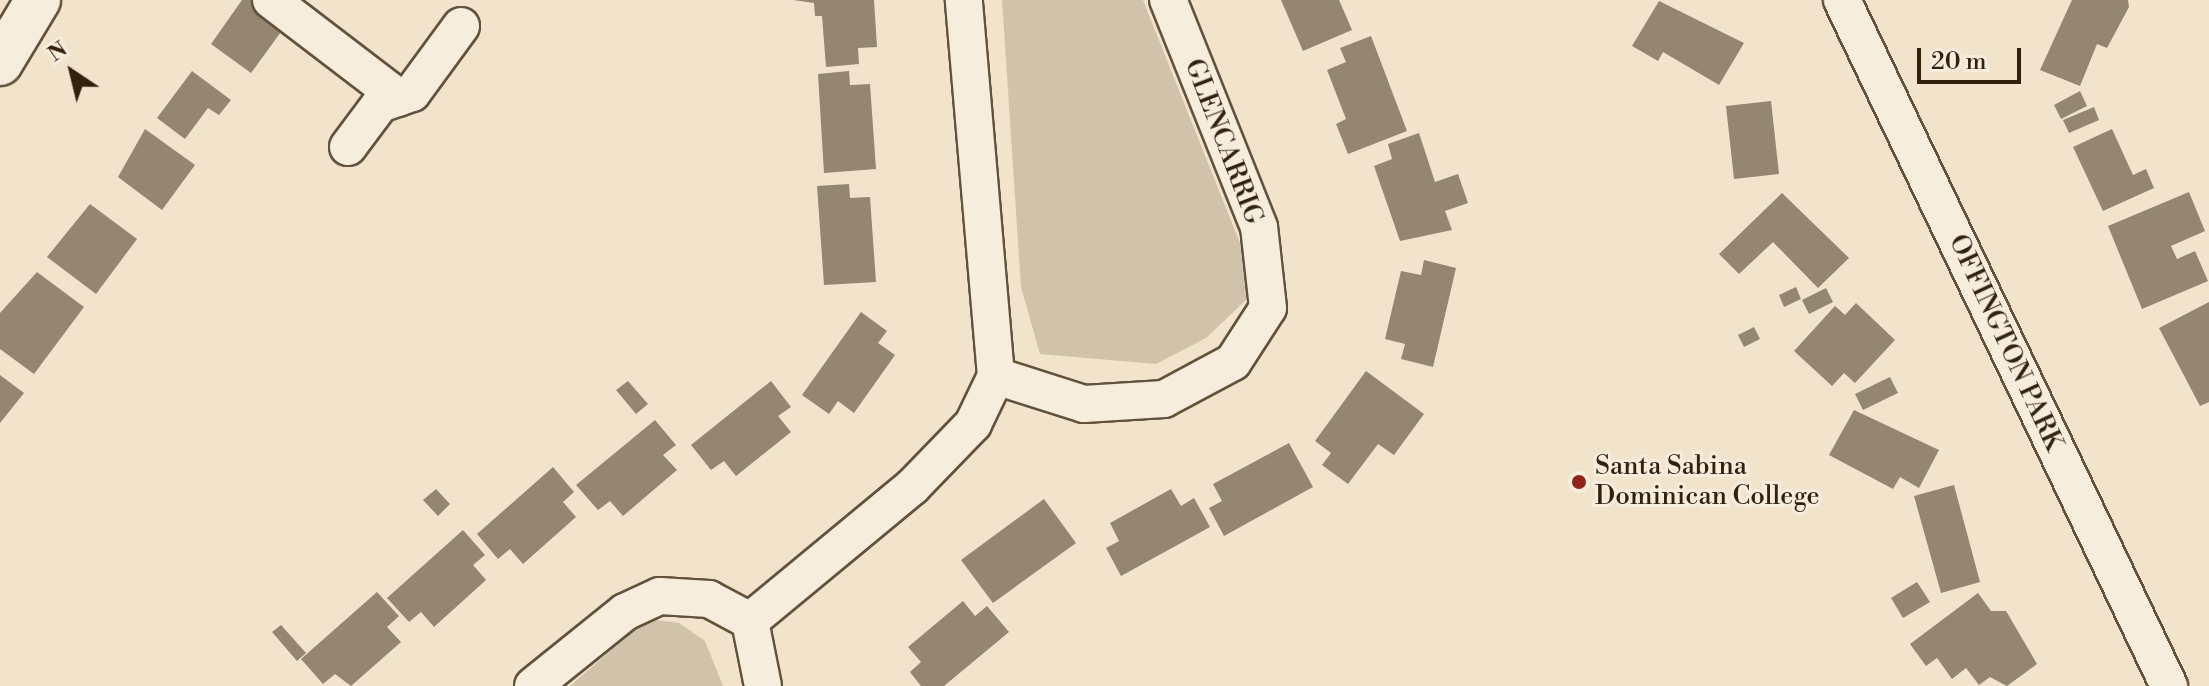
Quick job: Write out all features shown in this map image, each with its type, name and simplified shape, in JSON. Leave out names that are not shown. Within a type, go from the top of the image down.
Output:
[{"type":"main road","points":[[0,63],[38,0]]},
{"type":"street","points":[[271,0],[399,98]]},
{"type":"street","points":[[750,621],[912,487],[973,424],[996,376],[964,0]]},
{"type":"street","name":"GLENCARRIG","points":[[996,376],[1084,404],[1164,399],[1233,362],[1268,308],[1259,227],[1168,0]]},
{"type":"street","name":"OFFINGTON PARK","points":[[1842,0],[2169,686]]},
{"type":"street","points":[[348,147],[380,104],[412,93],[461,26]]},
{"type":"street","points":[[533,686],[625,612],[660,596],[709,599],[750,621]]},
{"type":"street","points":[[750,621],[763,686]]},
{"type":"shaded area","points":[[1002,0],[1143,0],[1246,258],[1246,300],[1206,338],[1156,364],[1040,354],[1021,287]]},
{"type":"shaded area","points":[[647,619],[679,623],[705,641],[723,686],[570,686]]},
{"type":"building","points":[[242,0],[266,0],[291,18],[251,73],[211,44]]},
{"type":"building","points":[[793,0],[874,0],[877,47],[858,48],[859,64],[826,67],[822,16],[815,16],[814,3]]},
{"type":"building","points":[[1281,0],[1339,0],[1352,30],[1303,51]]},
{"type":"building","points":[[2072,0],[2128,0],[2129,7],[2107,48],[2097,44],[2080,86],[2040,70]]},
{"type":"building","points":[[1659,1],[1744,43],[1719,85],[1663,52],[1658,61],[1632,46]]},
{"type":"building","points":[[1371,36],[1407,131],[1348,154],[1336,124],[1346,119],[1327,70],[1346,62],[1340,48]]},
{"type":"building","points":[[192,71],[231,100],[219,115],[208,108],[185,139],[157,118]]},
{"type":"building","points":[[849,71],[850,85],[870,84],[876,169],[824,173],[818,74]]},
{"type":"building","points":[[2080,91],[2087,106],[2061,119],[2054,105]]},
{"type":"building","points":[[1771,101],[1779,174],[1734,179],[1726,106]]},
{"type":"building","points":[[2094,107],[2099,120],[2069,133],[2063,120]]},
{"type":"building","points":[[145,129],[195,165],[162,210],[118,177]]},
{"type":"building","points":[[2112,129],[2133,175],[2146,169],[2154,188],[2103,211],[2073,147]]},
{"type":"building","points":[[1419,133],[1435,182],[1458,174],[1468,203],[1445,211],[1452,230],[1400,241],[1374,166],[1392,159],[1388,144]]},
{"type":"building","points":[[849,184],[850,198],[870,197],[876,282],[824,285],[817,186]]},
{"type":"building","points":[[2189,192],[2205,231],[2171,246],[2177,259],[2195,251],[2208,281],[2142,309],[2108,226]]},
{"type":"building","points":[[1782,193],[1849,258],[1818,288],[1773,242],[1739,274],[1719,254]]},
{"type":"building","points":[[90,204],[137,239],[96,294],[47,257]]},
{"type":"building","points":[[1424,260],[1456,268],[1433,367],[1401,359],[1405,344],[1385,339],[1401,271],[1421,275]]},
{"type":"building","points":[[37,272],[84,307],[34,374],[0,349],[0,313]]},
{"type":"building","points":[[1796,287],[1801,299],[1784,307],[1779,295]]},
{"type":"building","points":[[1826,288],[1833,302],[1809,314],[1802,300]]},
{"type":"building","points":[[2209,302],[2209,402],[2200,406],[2159,328]]},
{"type":"building","points":[[1856,303],[1895,340],[1855,383],[1844,373],[1832,386],[1794,351],[1835,306],[1845,315]]},
{"type":"building","points":[[861,312],[887,331],[878,343],[895,355],[854,413],[838,401],[829,414],[802,395]]},
{"type":"building","points":[[1754,327],[1760,339],[1744,347],[1738,335]]},
{"type":"building","points":[[1366,371],[1424,414],[1394,455],[1378,444],[1348,484],[1322,465],[1331,453],[1315,441]]},
{"type":"building","points":[[0,375],[24,393],[0,423]]},
{"type":"building","points":[[1890,377],[1898,393],[1863,410],[1855,394]]},
{"type":"building","points":[[628,381],[648,404],[636,414],[616,390]]},
{"type":"building","points":[[771,381],[791,407],[778,416],[791,432],[736,476],[724,461],[711,470],[691,445]]},
{"type":"building","points":[[1854,410],[1939,450],[1919,488],[1900,477],[1893,489],[1829,455]]},
{"type":"building","points":[[655,420],[676,445],[663,455],[677,470],[623,516],[610,501],[598,510],[576,485]]},
{"type":"building","points":[[1289,443],[1313,487],[1224,536],[1209,508],[1222,501],[1213,484]]},
{"type":"building","points":[[553,467],[574,492],[563,502],[576,517],[523,564],[510,549],[498,559],[477,534]]},
{"type":"building","points":[[1954,485],[1980,582],[1941,593],[1914,496]]},
{"type":"building","points":[[436,489],[450,504],[438,516],[423,500]]},
{"type":"building","points":[[1171,489],[1181,506],[1194,498],[1210,527],[1121,576],[1106,548],[1119,541],[1110,523]]},
{"type":"building","points":[[1044,499],[1076,543],[993,603],[961,560]]},
{"type":"building","points":[[463,530],[485,555],[473,565],[486,580],[434,627],[421,612],[409,622],[387,598]]},
{"type":"building","points":[[1917,582],[1930,602],[1903,618],[1891,598]]},
{"type":"building","points":[[377,592],[399,616],[387,627],[401,642],[351,686],[335,674],[323,684],[301,659]]},
{"type":"building","points":[[1978,593],[1991,611],[2006,611],[2037,664],[2007,686],[1990,677],[1979,685],[1966,668],[1952,679],[1937,658],[1926,666],[1910,644]]},
{"type":"building","points":[[963,601],[975,616],[987,606],[1009,632],[944,686],[921,686],[910,672],[921,662],[908,647]]},
{"type":"building","points":[[281,625],[306,653],[297,661],[272,632]]},
{"type":"place","name":"Santa Sabina Dominican College","points":[[1579,482]]}]
